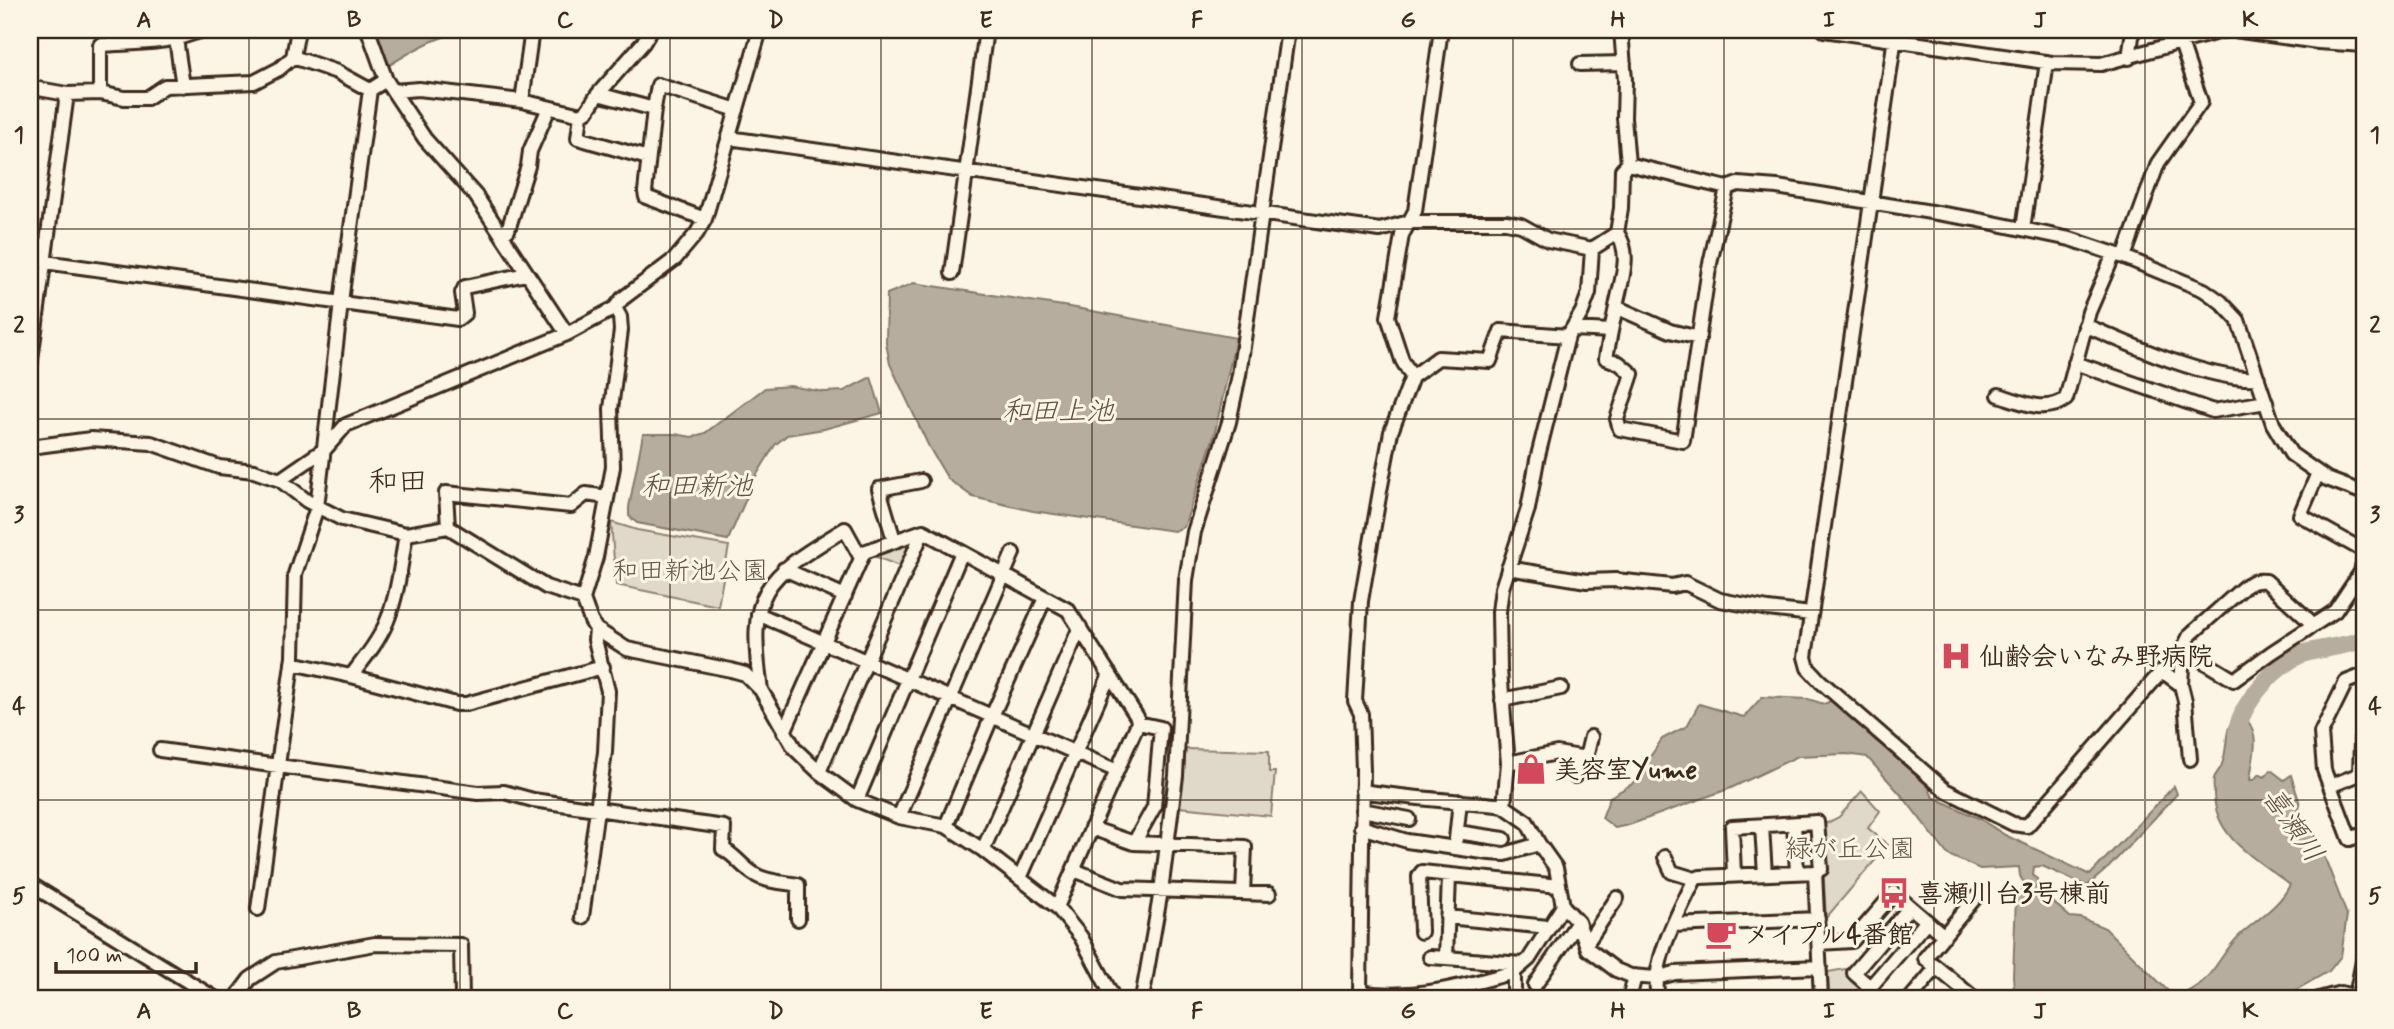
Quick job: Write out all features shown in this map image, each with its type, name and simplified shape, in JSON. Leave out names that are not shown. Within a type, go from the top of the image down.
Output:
[{"type":"street","points":[[100,93],[100,45],[135,44],[205,30]]},
{"type":"street","points":[[30,90],[148,98],[165,86],[254,82],[279,69],[293,57],[298,30]]},
{"type":"street","points":[[368,30],[390,86],[425,139],[476,196],[567,334]]},
{"type":"street","points":[[522,101],[532,30]]},
{"type":"street","points":[[293,57],[337,72],[370,90],[390,86],[522,101],[581,115],[643,43],[650,30]]},
{"type":"street","points":[[280,480],[325,449],[346,425],[567,334],[615,308],[622,299],[675,259],[705,219],[760,30]]},
{"type":"street","points":[[953,273],[986,30]]},
{"type":"street","points":[[1142,999],[1168,845],[1179,736],[1186,580],[1194,532],[1229,422],[1239,375],[1288,30]]},
{"type":"street","points":[[1412,377],[1402,360],[1388,317],[1402,235],[1415,211],[1441,30]]},
{"type":"street","points":[[1621,30],[1628,164],[1622,170],[1617,233],[1625,245],[1626,257],[1606,358],[1619,363],[1632,374],[1617,419],[1618,426],[1625,431],[1684,441],[1709,268],[1727,188]]},
{"type":"street","points":[[1824,30],[1895,35],[2047,62],[2101,64],[2225,30]]},
{"type":"street","points":[[2129,58],[2133,30]]},
{"type":"street","points":[[2234,30],[2364,46]]},
{"type":"street","points":[[183,86],[184,34]]},
{"type":"street","points":[[1895,35],[1805,657],[1808,668],[1945,790],[2013,824],[2027,826],[2162,671],[2181,685]]},
{"type":"street","points":[[1999,396],[2036,407],[2060,403],[2066,399],[2085,325],[2119,256],[2158,163],[2200,102],[2180,43]]},
{"type":"street","points":[[2023,229],[2047,62]]},
{"type":"street","points":[[1580,64],[1624,63]]},
{"type":"street","points":[[705,219],[646,197],[648,158],[658,85],[737,110]]},
{"type":"street","points":[[258,909],[292,663],[295,573],[317,507],[370,90]]},
{"type":"street","points":[[30,367],[67,94]]},
{"type":"street","points":[[598,94],[654,109]]},
{"type":"street","points":[[503,234],[508,230],[530,151],[549,108]]},
{"type":"street","points":[[581,115],[578,138],[648,158]]},
{"type":"street","points":[[729,138],[1380,230],[1409,222],[1506,222],[1521,225],[1548,240],[1592,249],[1617,233]]},
{"type":"street","points":[[1628,164],[1727,188],[1738,184],[1777,187],[2070,239],[2204,290],[2221,302],[2238,320],[2273,424],[2291,454],[2326,479],[2364,493]]},
{"type":"street","points":[[1504,806],[1508,763],[1502,700],[1499,612],[1502,588],[1528,509],[1537,460],[1570,332],[1589,293],[1592,249]]},
{"type":"street","points":[[30,260],[458,320],[465,313],[461,293],[465,287],[526,274]]},
{"type":"street","points":[[1615,307],[1671,331],[1699,338]]},
{"type":"street","points":[[615,308],[621,330],[611,410],[613,467],[596,557],[583,599],[596,629],[627,649],[745,674],[761,690],[794,748],[819,772],[857,800],[899,817],[946,826],[983,850],[1057,907],[1081,937],[1114,999]]},
{"type":"street","points":[[2085,325],[2131,346],[2203,369],[2239,380],[2258,378]]},
{"type":"street","points":[[1563,906],[1534,951],[1518,968],[1425,993],[1357,996],[1362,792],[1361,715],[1356,701],[1361,601],[1391,432],[1412,377],[1438,358],[1490,361],[1501,331],[1611,331]]},
{"type":"street","points":[[2075,363],[2213,411],[2266,402]]},
{"type":"street","points":[[30,447],[91,439],[151,443],[219,467],[254,471],[280,480],[317,507],[342,519],[406,534],[448,527],[546,587],[583,599]]},
{"type":"street","points":[[2318,473],[2300,515],[2364,551]]},
{"type":"street","points":[[894,540],[879,489],[921,481]]},
{"type":"street","points":[[448,527],[446,493],[571,506],[586,494],[607,497]]},
{"type":"street","points":[[761,690],[756,651],[758,614],[761,599],[773,581],[800,556],[845,529],[861,558]]},
{"type":"street","points":[[819,772],[923,530]]},
{"type":"street","points":[[784,732],[864,552],[923,530],[1068,610],[1137,716],[1138,723],[1115,770],[1057,907]]},
{"type":"street","points":[[351,676],[387,622],[406,534]]},
{"type":"street","points":[[857,800],[962,552]]},
{"type":"street","points":[[899,817],[1013,553]]},
{"type":"street","points":[[2183,649],[2234,680],[2335,611],[2361,572],[2364,558]]},
{"type":"street","points":[[1508,568],[1587,581],[1615,580],[1672,586],[1685,583],[1720,600],[1811,614]]},
{"type":"street","points":[[784,569],[845,596]]},
{"type":"street","points":[[2190,759],[2181,685],[2183,649],[2190,635],[2252,581],[2266,581],[2314,625]]},
{"type":"street","points":[[946,826],[1045,598]]},
{"type":"street","points":[[758,614],[1115,770]]},
{"type":"street","points":[[983,850],[1080,627]]},
{"type":"street","points":[[582,917],[604,752],[608,691],[595,640],[596,629]]},
{"type":"street","points":[[292,663],[440,701],[466,704],[603,667]]},
{"type":"street","points":[[1020,878],[1110,674]]},
{"type":"street","points":[[2364,675],[2346,682],[2321,733],[2324,770],[2344,841],[2364,834]]},
{"type":"street","points":[[1502,700],[1561,688]]},
{"type":"street","points":[[1134,843],[1154,807],[1161,728],[1138,723]]},
{"type":"street","points":[[2330,786],[2360,774],[2364,727]]},
{"type":"street","points":[[1508,763],[1557,753],[1586,758],[1591,737]]},
{"type":"street","points":[[160,750],[478,793],[504,792],[533,800],[724,827],[723,849],[757,877],[798,885],[798,919]]},
{"type":"street","points":[[1575,776],[1579,757]]},
{"type":"street","points":[[1362,792],[1504,806],[1527,822],[1539,845],[1556,868],[1563,906],[1578,922],[1588,949],[1608,965],[1636,976],[1656,978],[1675,973],[1820,967]]},
{"type":"street","points":[[1460,802],[1457,836],[1504,839]]},
{"type":"street","points":[[1362,810],[1409,819]]},
{"type":"street","points":[[1665,857],[1672,872],[1695,879],[1815,872],[1821,869],[1817,822],[1732,827],[1734,875]]},
{"type":"street","points":[[1794,825],[1797,871]]},
{"type":"street","points":[[1362,827],[1406,841],[1490,853],[1512,852],[1539,845]]},
{"type":"street","points":[[1762,827],[1765,874]]},
{"type":"street","points":[[1091,828],[1134,843],[1245,847],[1243,893]]},
{"type":"street","points":[[1074,870],[1122,889],[1269,894]]},
{"type":"street","points":[[1421,932],[1419,876],[1422,872],[1559,886]]},
{"type":"street","points":[[1815,872],[1821,999]]},
{"type":"street","points":[[1446,958],[1449,876]]},
{"type":"street","points":[[1658,999],[1656,978],[1673,925],[1695,879]]},
{"type":"street","points":[[30,884],[216,999]]},
{"type":"street","points":[[1819,943],[1852,942],[1894,893],[1944,936]]},
{"type":"street","points":[[1586,944],[1617,898]]},
{"type":"street","points":[[1975,898],[1925,958],[1975,999]]},
{"type":"street","points":[[1870,987],[1854,973],[1910,907]]},
{"type":"street","points":[[1447,917],[1548,926]]},
{"type":"street","points":[[1673,925],[1818,919]]},
{"type":"street","points":[[1860,999],[1927,921]]},
{"type":"street","points":[[1535,985],[1578,922]]},
{"type":"street","points":[[235,999],[250,979],[276,962],[375,944],[461,945],[462,999]]},
{"type":"street","points":[[2319,999],[2341,993],[2354,998],[2364,956]]},
{"type":"street","points":[[1430,957],[1518,968]]},
{"type":"street","points":[[1510,999],[1514,994],[1518,968]]},
{"type":"street","points":[[1910,999],[1936,968]]},
{"type":"street","points":[[1629,999],[1636,976]]},
{"type":"green space","name":"和田新池公園","points":[[611,522],[637,530],[729,546],[718,606],[616,585]]},
{"type":"green space","points":[[915,532],[906,569],[864,552]]},
{"type":"green space","points":[[1186,749],[1269,751],[1269,772],[1275,772],[1271,816],[1179,807]]},
{"type":"green space","name":"緑が丘公園","points":[[1862,791],[1880,811],[1868,828],[1888,845],[1826,918],[1821,826],[1839,817]]},
{"type":"green space","points":[[1845,969],[1863,990],[1855,999],[1829,999],[1828,972]]},
{"type":"water","points":[[373,30],[484,30],[443,37],[385,68]]},
{"type":"water","name":"和田上池","points":[[914,283],[1076,308],[1236,338],[1214,436],[1184,527],[1174,531],[1033,511],[973,497],[948,479],[929,447],[890,364],[886,343],[887,294]]},
{"type":"water","name":"和田新池","points":[[871,377],[882,413],[824,429],[787,435],[775,445],[756,476],[728,540],[637,523],[629,516],[643,434],[692,437],[705,433],[765,388],[790,386],[824,392],[844,391]]},
{"type":"water","points":[[1762,697],[1808,699],[1824,704],[1831,701],[1927,785],[1933,797],[2090,875],[2174,786],[2177,794],[2109,867],[2087,886],[2042,866],[2034,867],[2033,875],[2037,879],[2036,887],[2070,917],[2081,918],[2105,928],[2169,992],[2180,995],[2208,976],[2232,944],[2274,906],[2290,885],[2230,836],[2216,810],[2214,778],[2224,756],[2228,729],[2241,710],[2254,736],[2250,780],[2254,780],[2259,774],[2265,777],[2271,770],[2284,780],[2291,775],[2300,804],[2298,815],[2304,817],[2319,843],[2347,915],[2341,956],[2329,971],[2285,996],[2281,994],[2270,999],[2015,999],[2013,976],[2016,896],[2026,887],[2019,867],[1980,869],[1948,855],[1903,797],[1867,757],[1846,754],[1798,756],[1731,788],[1629,825],[1615,828],[1602,818],[1610,797],[1632,784],[1662,739],[1687,726],[1699,704],[1744,717]]},
{"type":"waterway","name":"喜瀬川","points":[[2237,734],[2239,723],[2252,698],[2283,665],[2305,653],[2364,639]]},
{"type":"place","name":"仙齢会いなみ野病院","points":[[1956,656]]},
{"type":"place","name":"美容室Yume","points":[[1531,769]]},
{"type":"place","name":"喜瀬川台3号棟前","points":[[1894,893]]},
{"type":"place","name":"メイプル4番館","points":[[1721,934]]},
{"type":"district","name":"和田","points":[[398,481]]}]
